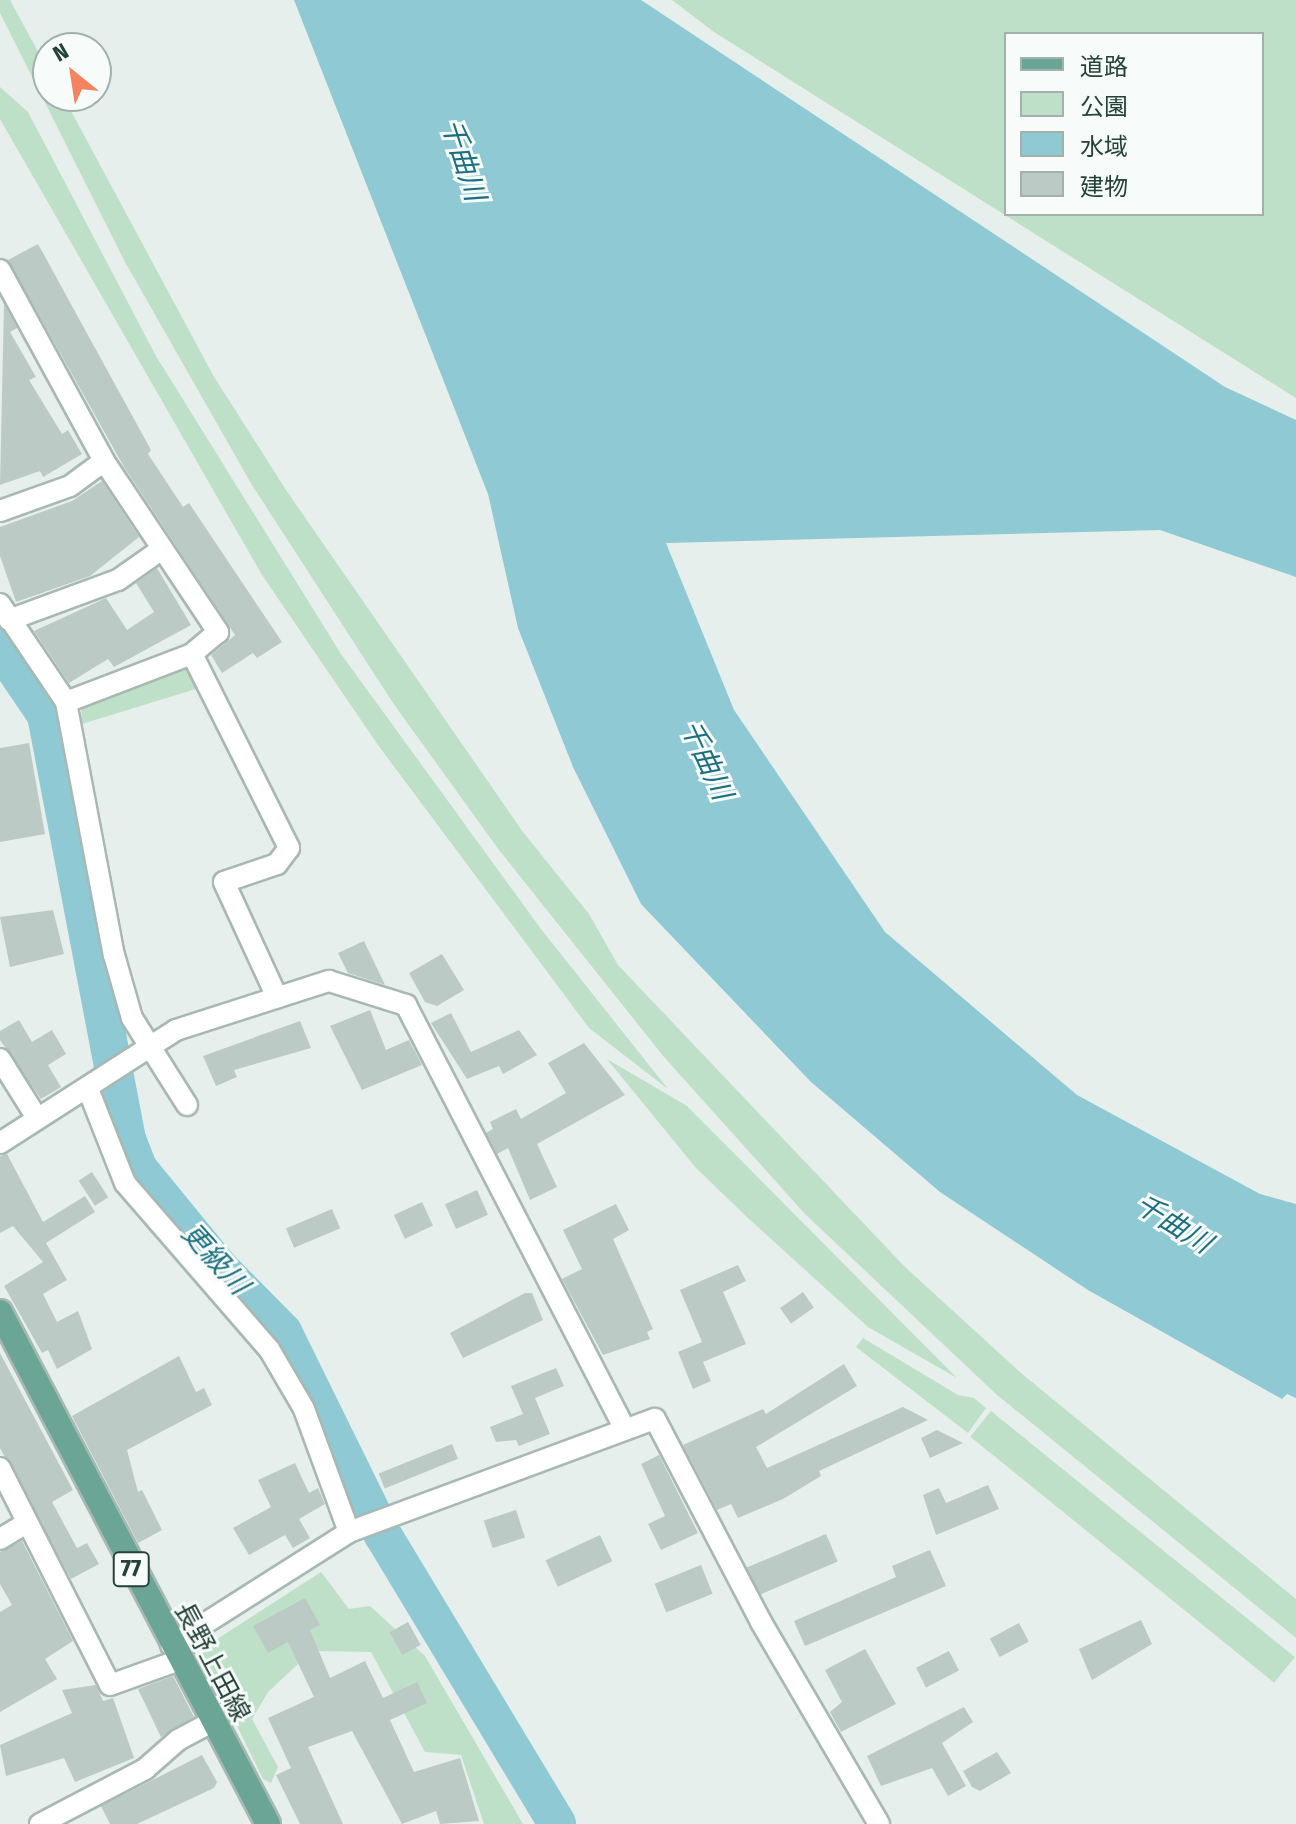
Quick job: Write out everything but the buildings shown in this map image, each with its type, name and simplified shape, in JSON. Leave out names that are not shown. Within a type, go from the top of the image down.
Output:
[{"type":"main road","name":"長野上田線","points":[[0,1312],[268,1824]]},
{"type":"street","points":[[0,270],[104,461],[218,632],[192,654],[66,702]]},
{"type":"street","points":[[0,511],[70,486],[104,461]]},
{"type":"street","points":[[162,549],[118,580],[4,612],[66,702],[114,955],[132,1018],[187,1105]]},
{"type":"street","points":[[192,654],[289,848],[277,864],[224,882],[277,997]]},
{"type":"street","points":[[0,1143],[133,1061],[149,1043],[277,997],[329,981],[406,1005],[624,1428]]},
{"type":"street","points":[[0,1059],[37,1118]]},
{"type":"street","points":[[94,1086],[125,1183],[269,1349],[304,1409],[352,1530]]},
{"type":"street","points":[[0,1468],[110,1685],[176,1652],[352,1530],[655,1419],[761,1622],[879,1824]]},
{"type":"street","points":[[0,1539],[27,1523]]},
{"type":"street","points":[[40,1824],[145,1769],[178,1740],[212,1722]]},
{"type":"green space","points":[[0,0],[10,0],[32,41],[32,77],[0,13]]},
{"type":"green space","points":[[672,0],[1296,0],[1296,398],[1007,216],[1264,216],[1264,32],[1004,32],[1004,214],[714,32]]},
{"type":"green space","points":[[0,87],[28,112],[156,356],[341,654],[541,929],[668,1089],[589,1028],[378,745],[262,575],[0,119]]},
{"type":"green space","points":[[50,112],[72,112],[213,375],[286,490],[523,832],[589,914],[618,965],[905,1267],[1021,1373],[1296,1599],[1296,1638],[996,1394],[805,1214],[664,1057],[499,850],[393,703],[252,485],[125,262]]},
{"type":"green space","points":[[184,665],[199,688],[82,724],[81,704]]},
{"type":"green space","points":[[607,1059],[687,1106],[957,1378],[868,1327],[749,1219],[696,1168]]},
{"type":"green space","points":[[863,1338],[958,1395],[974,1398],[986,1408],[968,1433],[856,1347]]},
{"type":"green space","points":[[991,1411],[1295,1657],[1274,1683],[970,1437]]},
{"type":"green space","points":[[321,1572],[349,1609],[370,1606],[425,1656],[523,1824],[484,1824],[461,1755],[425,1752],[371,1652],[312,1651],[268,1692],[252,1719],[278,1767],[271,1783],[263,1779],[200,1650]]},
{"type":"water","name":"千曲川","points":[[294,0],[641,0],[1225,387],[1296,420],[1296,577],[1160,530],[666,543],[734,710],[885,932],[1077,1095],[1260,1194],[1296,1204],[1296,1398],[1287,1394],[1282,1399],[1088,1290],[940,1192],[811,1082],[641,904],[573,767],[518,628],[488,494]]},
{"type":"waterway","name":"更級川","points":[[0,647],[46,715],[127,1139],[138,1168],[217,1265],[283,1332],[383,1535],[557,1824]]}]
